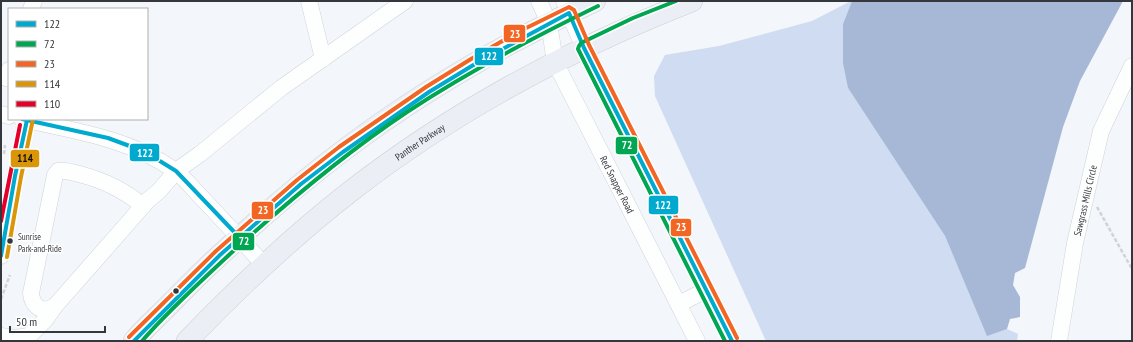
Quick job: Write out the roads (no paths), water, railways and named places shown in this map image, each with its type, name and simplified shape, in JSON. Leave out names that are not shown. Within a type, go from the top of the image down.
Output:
[{"type":"main road","points":[[134,341],[239,237],[345,149],[409,104],[484,58],[549,23],[566,7],[595,1]]},
{"type":"main road","name":"Panther Parkway","points":[[187,341],[264,265],[320,216],[380,169],[476,106],[555,62],[636,23],[692,1]]},
{"type":"street","points":[[309,1],[323,59]]},
{"type":"street","points":[[1,336],[15,338],[29,336],[45,320],[55,306],[143,206],[159,191],[176,171],[200,154],[281,88],[405,1]]},
{"type":"street","name":"Red Snapper Road","points":[[539,1],[549,23],[555,62],[697,341]]},
{"type":"street","points":[[566,7],[584,48],[732,341]]},
{"type":"street","name":"Sawgrass Mills Circle","points":[[1059,341],[1075,243],[1101,131],[1128,84],[1132,66]]},
{"type":"street","points":[[1,256],[25,120],[108,138],[135,148],[155,158],[176,171],[264,265]]},
{"type":"street","points":[[55,306],[47,309],[41,309],[32,300],[31,293],[55,175],[58,171],[64,170],[106,182],[132,197],[143,206]]},
{"type":"street","points":[[679,304],[706,290]]},
{"type":"place","name":"Sunrise Park-and-Ride","points":[[10,241]]}]
